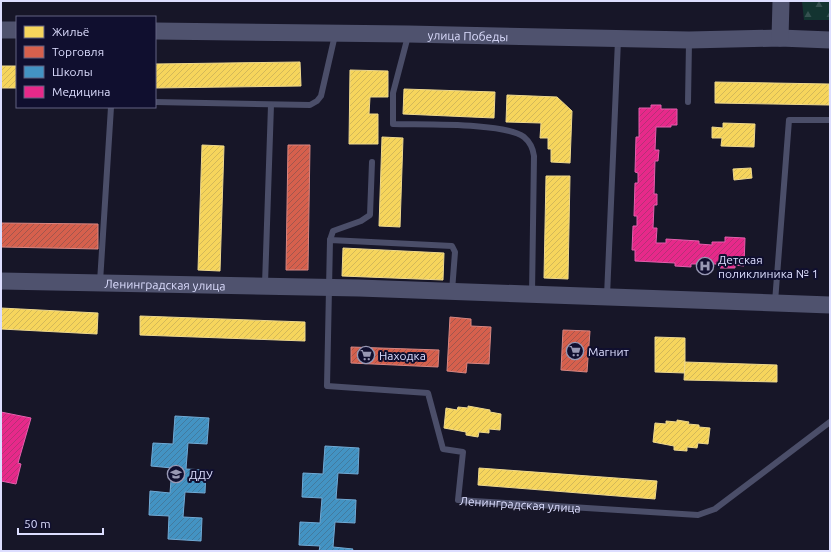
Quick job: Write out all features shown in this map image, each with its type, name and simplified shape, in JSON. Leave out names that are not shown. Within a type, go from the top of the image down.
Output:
[{"type":"street","points":[[780,38],[781,1]]},
{"type":"street","points":[[1,30],[16,30]]},
{"type":"street","name":"улица Победы","points":[[156,31],[408,34],[689,40],[780,38],[830,40]]},
{"type":"street","name":"Ленинградская улица","points":[[1,282],[100,282],[452,291],[830,305]]},
{"type":"lane","points":[[156,102],[302,106],[317,101],[325,85],[336,34]]},
{"type":"lane","points":[[408,34],[394,93],[393,124],[495,128],[516,133],[524,137],[532,147],[534,156],[532,294]]},
{"type":"lane","points":[[607,296],[618,38]]},
{"type":"lane","points":[[688,102],[689,40]]},
{"type":"lane","points":[[265,286],[271,105]]},
{"type":"lane","points":[[100,282],[111,108]]},
{"type":"lane","points":[[775,302],[789,120],[830,120]]},
{"type":"lane","points":[[329,288],[330,240],[333,231],[361,221],[370,214],[372,162]]},
{"type":"lane","points":[[330,240],[452,246],[455,252],[452,291]]},
{"type":"lane","name":"Ленинградская улица","points":[[329,288],[327,386],[428,393],[443,449],[463,452],[458,500],[698,515],[715,509],[830,422]]},
{"type":"green space","points":[[802,1],[830,1],[830,20],[804,20]]},
{"type":"building: Жильё","points":[[300,62],[301,86],[156,88],[156,64]]},
{"type":"building: Жильё","points":[[1,66],[16,66],[16,88],[1,88]]},
{"type":"building: Жильё","points":[[350,70],[388,71],[388,97],[370,97],[369,114],[378,114],[378,144],[349,144]]},
{"type":"building: Жильё","points":[[715,82],[829,84],[829,105],[715,103]]},
{"type":"building: Жильё","points":[[404,89],[495,92],[494,118],[403,114]]},
{"type":"building: Жильё","points":[[507,95],[557,97],[572,111],[570,163],[551,162],[551,149],[548,149],[548,138],[540,138],[541,123],[506,122]]},
{"type":"building: Жильё","points":[[723,123],[755,124],[754,147],[721,146],[722,138],[712,138],[712,127],[723,128]]},
{"type":"building: Жильё","points":[[382,137],[403,138],[400,227],[379,226]]},
{"type":"building: Жильё","points":[[202,145],[224,146],[220,271],[198,270]]},
{"type":"building: Жильё","points":[[751,168],[752,178],[734,180],[733,169]]},
{"type":"building: Жильё","points":[[546,176],[570,176],[568,279],[544,278]]},
{"type":"building: Жильё","points":[[343,248],[444,253],[443,280],[342,276]]},
{"type":"building: Жильё","points":[[1,308],[98,313],[97,334],[1,329]]},
{"type":"building: Жильё","points":[[140,316],[305,322],[305,341],[140,335]]},
{"type":"building: Жильё","points":[[655,337],[685,338],[685,373],[655,372]]},
{"type":"building: Жильё","points":[[685,362],[777,365],[777,382],[684,380]]},
{"type":"building: Жильё","points":[[468,406],[490,410],[490,412],[501,414],[500,430],[489,429],[489,433],[479,432],[478,437],[466,435],[466,432],[444,428],[446,408],[457,410],[458,407],[468,408]]},
{"type":"building: Жильё","points":[[677,420],[689,422],[688,424],[699,425],[699,427],[710,428],[708,444],[698,443],[697,448],[687,447],[687,451],[674,450],[674,446],[653,442],[655,423],[666,424],[666,421],[677,422]]},
{"type":"building: Жильё","points":[[479,468],[657,481],[655,499],[478,485]]},
{"type":"building: Торговля","points":[[288,145],[310,145],[308,270],[286,270]]},
{"type":"building: Торговля","points":[[1,223],[98,224],[98,249],[1,247]]},
{"type":"building: Торговля","points":[[450,317],[471,319],[471,326],[491,327],[489,364],[467,363],[466,373],[447,371]]},
{"type":"building: Торговля","name":"Магнит","points":[[563,330],[590,331],[587,372],[561,370]]},
{"type":"building: Торговля","points":[[351,347],[439,350],[438,367],[351,363]]},
{"type":"building: Школы","points":[[175,416],[209,418],[207,444],[188,443],[186,469],[206,470],[205,493],[185,492],[183,517],[202,518],[201,541],[168,539],[169,516],[149,515],[150,491],[170,493],[172,468],[151,466],[153,443],[173,444]]},
{"type":"building: Школы","points":[[325,446],[359,448],[358,474],[338,473],[336,499],[356,500],[355,523],[335,522],[333,547],[353,549],[352,551],[319,551],[320,546],[299,545],[300,522],[320,523],[322,498],[302,497],[303,473],[323,474]]},
{"type":"building: Медицина","points":[[651,105],[661,105],[661,109],[677,109],[677,125],[671,125],[671,127],[656,127],[655,150],[659,150],[658,161],[655,161],[654,194],[657,194],[657,205],[654,205],[653,228],[657,228],[656,243],[666,243],[666,239],[699,241],[699,244],[712,245],[712,242],[725,242],[725,237],[745,238],[744,266],[735,265],[735,268],[720,268],[720,264],[691,264],[691,267],[675,266],[675,263],[635,261],[635,250],[632,250],[633,226],[637,226],[637,216],[634,216],[635,183],[638,183],[638,173],[635,172],[636,137],[639,137],[639,108],[651,108]]},
{"type":"building: Медицина","points":[[1,412],[31,418],[18,463],[21,464],[16,484],[1,481]]},
{"type":"place","name":"Детская поликлиника № 1","points":[[705,266]]},
{"type":"place","name":"Магнит","points":[[575,351]]},
{"type":"place","name":"Находка","points":[[366,355]]},
{"type":"place","name":"ДДУ","points":[[176,474]]}]
